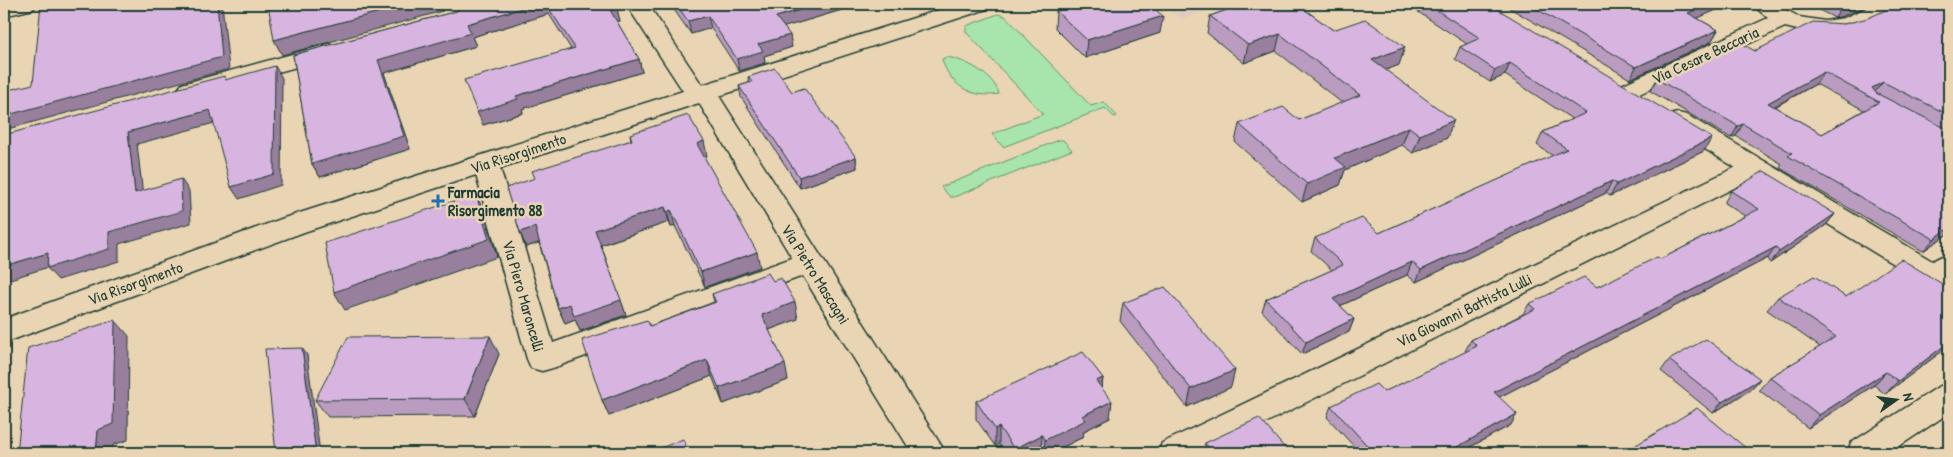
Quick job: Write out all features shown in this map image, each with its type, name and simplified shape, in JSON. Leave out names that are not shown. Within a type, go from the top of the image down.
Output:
[{"type":"street","points":[[4,9],[25,4]]},
{"type":"street","name":"Via Pietro Mascagni","points":[[637,4],[701,93],[930,453]]},
{"type":"street","name":"Via Risorgimento","points":[[4,332],[294,225],[979,4]]},
{"type":"street","points":[[1763,4],[1784,19],[1813,27],[1846,25],[1892,4]]},
{"type":"street","name":"Via Cesare Beccaria","points":[[1754,167],[1619,86],[1784,19]]},
{"type":"street","points":[[173,94],[351,45]]},
{"type":"street","name":"Via Piero Maroncelli","points":[[486,164],[542,359],[809,263]]},
{"type":"street","points":[[1754,167],[1944,274]]},
{"type":"street","name":"Via Giovanni Battista Lulli","points":[[1174,453],[1754,167]]},
{"type":"street","points":[[1863,453],[1949,396]]},
{"type":"shaded area","points":[[1162,4],[1228,4],[1182,19]]},
{"type":"green space","points":[[998,14],[1005,16],[1091,106],[1104,102],[1117,116],[1114,117],[1105,108],[1003,147],[992,134],[1043,114],[966,32],[966,26]]},
{"type":"green space","points":[[947,57],[962,61],[978,70],[991,81],[999,94],[980,94],[963,88],[956,83],[945,68],[942,59]]},
{"type":"green space","points":[[1063,140],[1072,150],[954,197],[950,197],[941,187]]},
{"type":"building","points":[[41,4],[217,4],[222,57],[4,116],[4,91],[33,84]]},
{"type":"building","points":[[268,4],[409,4],[274,40]]},
{"type":"building","points":[[461,4],[536,4],[467,24],[471,33],[378,60],[404,136],[312,164],[293,55],[457,11]]},
{"type":"building","points":[[546,4],[614,4],[617,8],[610,10],[639,59],[516,96],[518,99],[477,112],[464,80],[575,48]]},
{"type":"building","points":[[676,4],[820,4],[776,17],[790,35],[758,44],[763,51],[737,59],[708,16],[688,21]]},
{"type":"building","points":[[1079,4],[1149,4],[1163,16],[1087,40],[1056,11]]},
{"type":"building","points":[[1244,4],[1297,4],[1333,30],[1365,19],[1405,47],[1372,60],[1454,120],[1420,135],[1409,127],[1335,158],[1346,167],[1307,184],[1239,124],[1283,107],[1299,120],[1360,95],[1280,34],[1248,45],[1210,16]]},
{"type":"building","points":[[1427,4],[1489,4],[1712,138],[1617,184],[1612,181],[1421,270],[1412,262],[1333,299],[1354,319],[1306,342],[1266,299],[1343,265],[1315,238],[1362,218],[1379,233],[1567,149],[1543,132],[1586,113],[1510,63],[1495,70],[1460,47],[1480,38]]},
{"type":"building","points":[[1528,4],[1710,4],[1688,13],[1718,30],[1636,67]]},
{"type":"building","points":[[1899,4],[1949,4],[1949,115],[1883,82],[1872,88],[1876,93],[1949,130],[1949,228],[1934,239],[1788,156],[1792,153],[1743,124],[1738,126],[1657,79],[1739,42],[1755,51],[1813,22],[1844,24],[1868,18]],"holes":[[[1824,72],[1879,102],[1822,134],[1768,103]]]},
{"type":"building","points":[[275,66],[274,174],[231,187],[210,110],[128,132],[135,193],[181,179],[182,211],[109,232],[109,249],[47,268],[48,253],[4,266],[4,135],[224,76],[225,80]]},
{"type":"building","points":[[775,68],[792,92],[804,88],[856,157],[799,177],[739,86],[752,82],[748,77]]},
{"type":"building","points":[[688,115],[704,141],[697,144],[757,252],[701,272],[671,210],[667,212],[665,207],[595,230],[621,300],[574,316],[570,304],[558,308],[535,227],[520,232],[506,188],[535,178],[532,171],[632,140],[630,134]]},
{"type":"building","points":[[1764,171],[1835,214],[1779,252],[1776,247],[1494,392],[1517,414],[1446,453],[1374,453],[1331,406],[1376,384],[1384,392],[1477,346],[1471,340],[1535,309],[1529,304],[1584,277],[1597,287],[1657,257],[1661,259],[1759,209],[1731,191]]},
{"type":"building","points":[[476,194],[489,239],[334,292],[325,243]]},
{"type":"building","points":[[1901,259],[1949,288],[1949,342],[1898,381],[1886,372],[1819,415],[1770,377],[1836,337],[1778,297],[1814,276],[1846,297]]},
{"type":"building","points":[[768,273],[773,281],[781,278],[795,302],[762,315],[785,364],[719,388],[707,360],[602,400],[582,340],[647,320],[650,326],[716,302],[712,294]]},
{"type":"building","points":[[1165,287],[1235,370],[1191,389],[1123,303]]},
{"type":"building","points":[[115,320],[113,424],[98,430],[96,453],[17,453],[28,348]]},
{"type":"building","points":[[490,336],[465,399],[315,400],[348,337]]},
{"type":"building","points":[[1706,339],[1760,379],[1722,402],[1669,360]]},
{"type":"building","points":[[302,348],[316,453],[276,453],[265,349]]},
{"type":"building","points":[[1083,352],[1103,378],[1096,381],[1112,401],[1082,416],[1086,420],[1045,440],[1042,435],[1014,449],[999,427],[995,429],[976,401]]},
{"type":"building","points":[[1697,408],[1752,453],[1623,453]]},
{"type":"building","points":[[1259,418],[1289,453],[1213,453],[1205,443]]},
{"type":"building","points":[[683,439],[689,453],[649,453]]},
{"type":"place","name":"Farmacia Risorgimento 88","points":[[438,201]]}]
